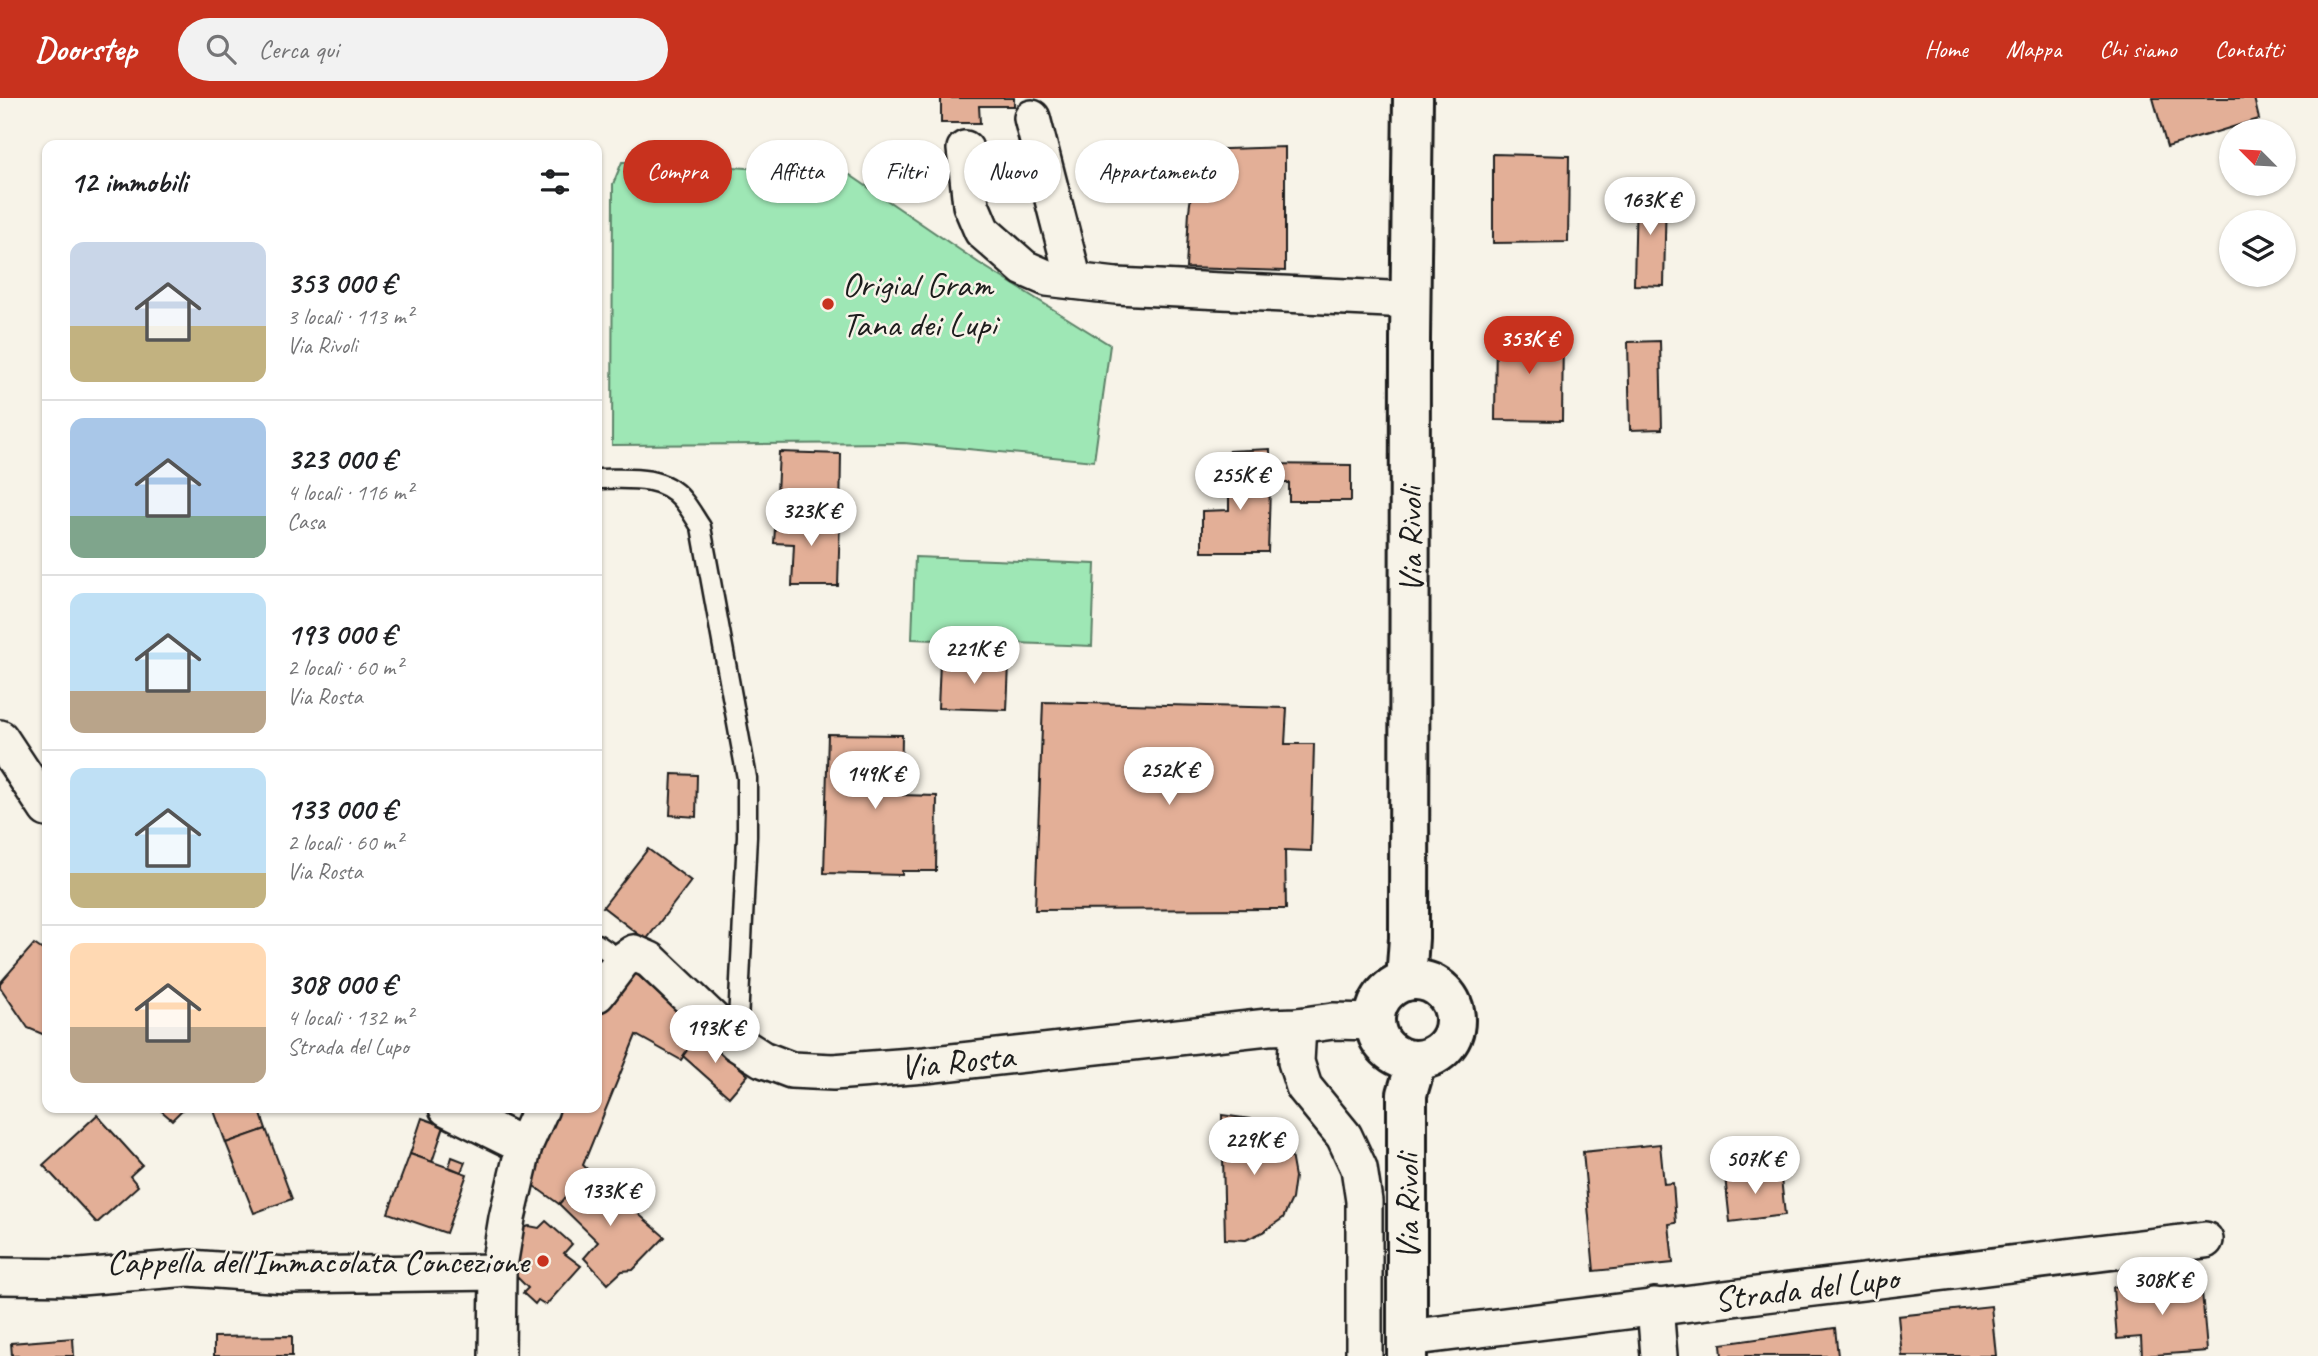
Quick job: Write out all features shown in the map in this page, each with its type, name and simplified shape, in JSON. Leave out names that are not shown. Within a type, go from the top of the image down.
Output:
[{"type":"street","name":"Via Rivoli","points":[[1406,981],[1409,938],[1413,98]]},
{"type":"street","points":[[1032,118],[1074,281]]},
{"type":"street","points":[[971,203],[982,231],[1024,268],[1047,278],[1116,286],[1410,300]]},
{"type":"street","points":[[0,738],[42,801]]},
{"type":"street","name":"Via Rosta","points":[[602,977],[610,952],[634,953],[650,960],[737,1043],[762,1059],[791,1070],[832,1072],[925,1065],[1268,1027],[1333,1021],[1375,1022]]},
{"type":"street","points":[[1419,980],[1433,984],[1444,992],[1451,1003],[1454,1017],[1453,1030],[1440,1051],[1417,1060],[1404,1059],[1383,1045],[1375,1022],[1383,995],[1393,986],[1406,981],[1419,980]]},
{"type":"street","points":[[1298,1026],[1296,1062],[1304,1087],[1344,1136],[1359,1168],[1364,1201],[1364,1356]]},
{"type":"street","name":"Via Rivoli","points":[[1407,1347],[1407,1094],[1417,1060]]},
{"type":"street","points":[[457,1113],[524,1146]]},
{"type":"street","points":[[497,1356],[499,1272],[507,1218],[524,1146],[539,1113]]},
{"type":"street","name":"Strada del Lupo","points":[[1407,1347],[1656,1306],[2205,1240]]},
{"type":"street","points":[[0,1276],[80,1277],[189,1268],[286,1275],[499,1272]]},
{"type":"street","points":[[1656,1306],[1660,1356]]},
{"type":"lane","points":[[602,479],[660,482],[681,496],[701,527],[747,778],[747,836],[737,1043]]},
{"type":"green space","name":"Origial Gram Tana dei Lupi","points":[[623,162],[623,203],[732,203],[732,167],[746,168],[746,203],[848,203],[850,175],[862,183],[862,203],[891,203],[979,263],[1110,345],[1094,461],[904,443],[612,445],[613,184]]},
{"type":"green space","points":[[915,557],[1095,564],[1092,646],[912,639]]},
{"type":"building","points":[[941,98],[1014,98],[1014,106],[979,106],[980,123],[941,123]]},
{"type":"building","points":[[2153,98],[2254,98],[2259,119],[2219,119],[2219,131],[2167,147]]},
{"type":"building","points":[[1285,147],[1285,271],[1186,268],[1190,203],[1239,203],[1239,149]]},
{"type":"building","points":[[1493,154],[1569,156],[1568,242],[1493,243]]},
{"type":"building","points":[[1651,180],[1662,180],[1662,192],[1666,192],[1664,286],[1634,285],[1636,193],[1651,193]]},
{"type":"building","points":[[1496,331],[1563,332],[1562,421],[1495,420]]},
{"type":"building","points":[[1660,341],[1662,429],[1630,430],[1628,342]]},
{"type":"building","points":[[1270,449],[1270,461],[1246,462],[1246,489],[1270,488],[1268,552],[1202,552],[1202,511],[1229,510],[1229,451]]},
{"type":"building","points":[[779,452],[841,454],[840,518],[776,514]]},
{"type":"building","points":[[1250,464],[1351,465],[1351,501],[1289,501],[1289,483],[1250,483]]},
{"type":"building","points":[[776,514],[840,518],[838,586],[792,586],[794,544],[774,543]]},
{"type":"building","points":[[940,662],[1009,664],[1007,710],[938,708]]},
{"type":"building","points":[[1043,702],[1287,708],[1285,744],[1314,744],[1311,851],[1285,850],[1286,909],[1035,910]]},
{"type":"building","points":[[828,734],[902,735],[901,795],[937,796],[936,871],[902,871],[902,875],[824,873]]},
{"type":"building","points":[[672,774],[697,775],[696,817],[670,815]]},
{"type":"building","points":[[648,849],[691,881],[646,940],[603,907]]},
{"type":"building","points":[[34,944],[42,950],[42,1034],[28,1028],[0,987],[0,983]]},
{"type":"building","points":[[630,968],[700,1032],[681,1060],[636,1035],[583,1165],[589,1171],[559,1204],[524,1179],[551,1113],[602,1113],[602,1002]]},
{"type":"building","points":[[700,1032],[748,1075],[729,1097],[683,1056]]},
{"type":"building","points":[[164,1113],[179,1113],[172,1120]]},
{"type":"building","points":[[215,1113],[261,1113],[266,1129],[226,1143]]},
{"type":"building","points":[[97,1115],[142,1165],[130,1176],[138,1186],[97,1223],[43,1165]]},
{"type":"building","points":[[1222,1115],[1257,1120],[1280,1134],[1291,1155],[1295,1177],[1292,1199],[1283,1218],[1246,1240],[1225,1239]]},
{"type":"building","points":[[422,1118],[444,1126],[432,1162],[410,1154]]},
{"type":"building","points":[[266,1129],[292,1199],[254,1213],[226,1143]]},
{"type":"building","points":[[1660,1144],[1664,1184],[1673,1183],[1676,1223],[1669,1224],[1673,1263],[1594,1271],[1583,1152]]},
{"type":"building","points":[[410,1154],[467,1174],[446,1233],[388,1213]]},
{"type":"building","points":[[452,1157],[465,1162],[461,1172],[449,1167]]},
{"type":"building","points":[[1780,1169],[1785,1215],[1730,1222],[1725,1176]]},
{"type":"building","points":[[589,1171],[665,1237],[633,1270],[622,1271],[608,1284],[584,1258],[598,1242],[559,1204]]},
{"type":"building","name":"Cappella dell'Immacolata Concezione","points":[[546,1221],[572,1244],[564,1253],[581,1266],[546,1305],[538,1300],[535,1304],[523,1293],[528,1288],[506,1266],[518,1229],[529,1226],[539,1228]]},
{"type":"building","points":[[2201,1280],[2207,1351],[2142,1356],[2141,1337],[2117,1339],[2113,1287]]},
{"type":"building","points":[[1991,1306],[1996,1356],[1902,1356],[1898,1316]]},
{"type":"building","points":[[1835,1328],[1838,1356],[1722,1356],[1721,1344]]},
{"type":"building","points":[[292,1336],[292,1356],[214,1356],[214,1337]]},
{"type":"building","points":[[73,1338],[74,1356],[12,1356],[11,1343]]},
{"type":"place","name":"Origial Gram Tana dei Lupi","points":[[828,304]]},
{"type":"place","name":"Cappella dell'Immacolata Concezione","points":[[543,1261]]}]
